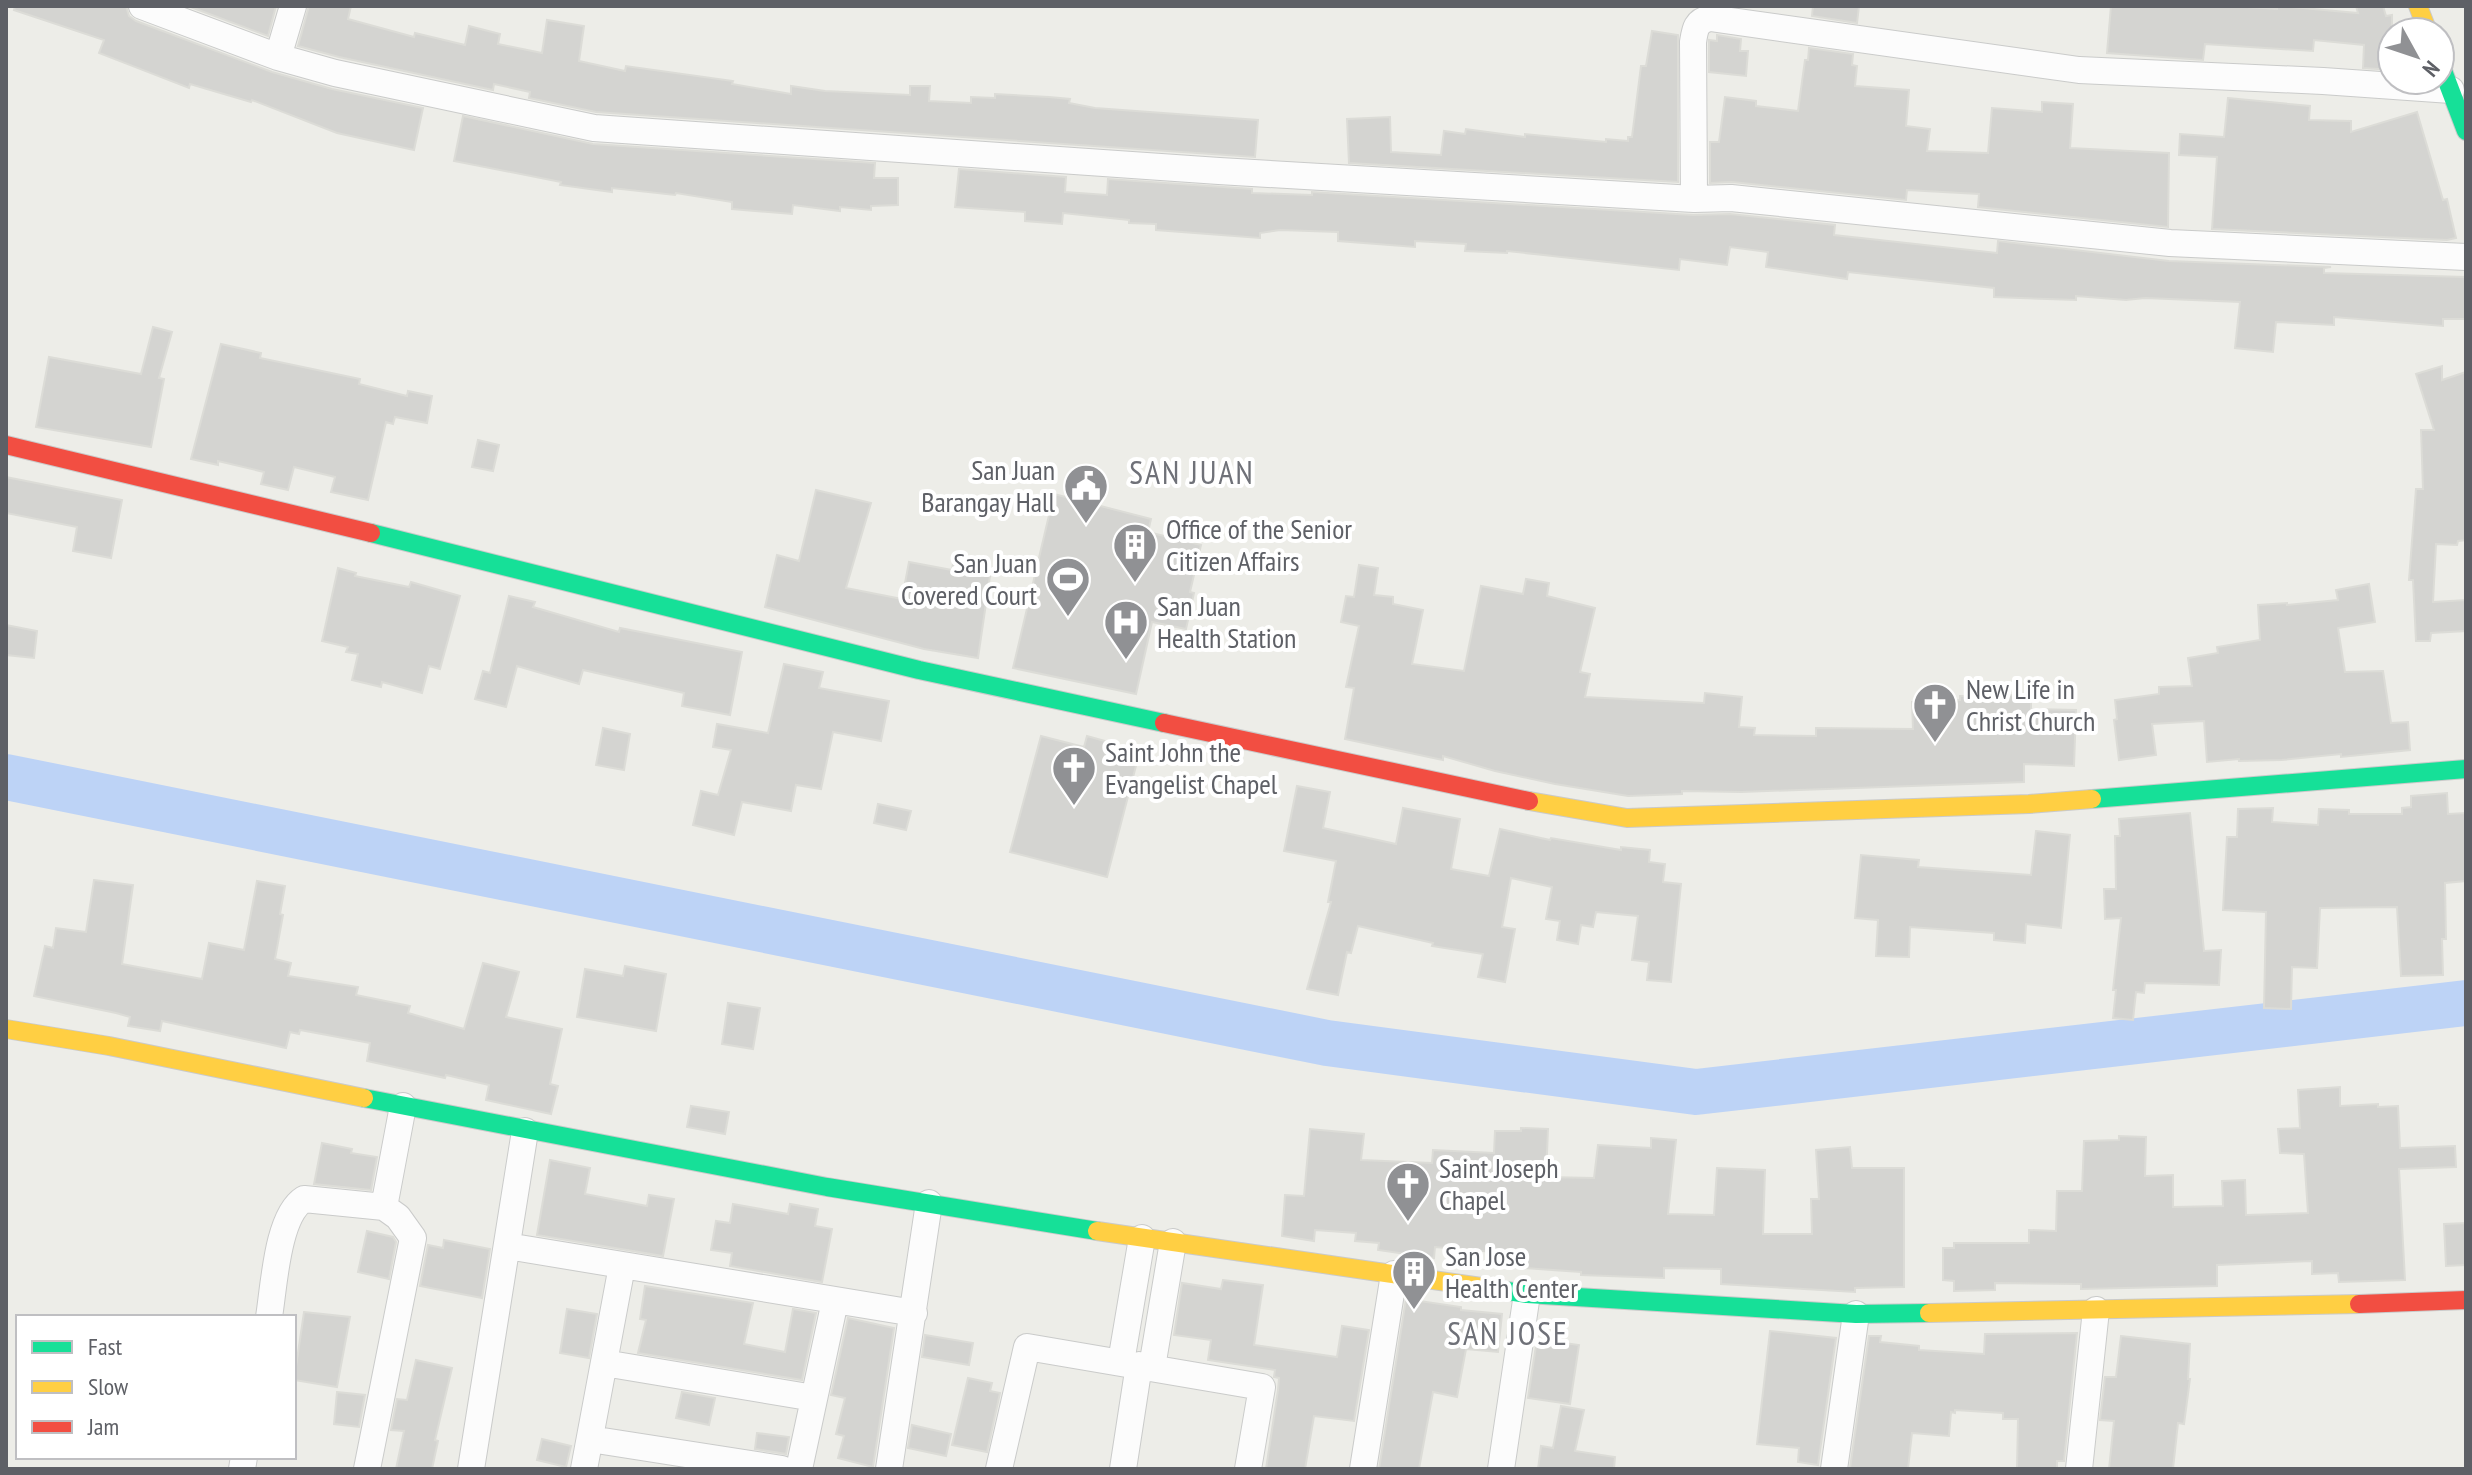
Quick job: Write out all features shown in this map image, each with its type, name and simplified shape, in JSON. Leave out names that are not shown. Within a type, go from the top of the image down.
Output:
[{"type":"main road","points":[[2453,96],[2466,131]]},
{"type":"main road","points":[[6,445],[919,670],[1551,806],[1627,818],[2029,804],[2466,769]]},
{"type":"main road","points":[[6,1029],[109,1046],[525,1131],[929,1203],[1142,1238],[1527,1294],[1856,1314],[2243,1308],[2466,1300]]},
{"type":"street","points":[[142,6],[278,57],[335,73],[594,128],[1219,171],[1694,199],[1731,198],[2170,243],[2466,257]]},
{"type":"street","points":[[278,57],[293,6]]},
{"type":"street","points":[[1694,199],[1693,42],[1695,28],[1702,20],[1710,18],[2079,70],[2376,85]]},
{"type":"street","points":[[384,1207],[403,1106]]},
{"type":"street","points":[[471,1469],[525,1131]]},
{"type":"street","points":[[269,1315],[285,1227],[296,1204],[304,1199],[384,1207],[398,1217],[413,1238],[367,1469]]},
{"type":"street","points":[[889,1469],[929,1203]]},
{"type":"street","points":[[1123,1469],[1137,1365],[1142,1238]]},
{"type":"street","points":[[1137,1365],[1173,1242]]},
{"type":"street","points":[[507,1246],[914,1313]]},
{"type":"street","points":[[584,1469],[622,1266]]},
{"type":"street","points":[[1363,1469],[1394,1274]]},
{"type":"street","points":[[1501,1469],[1527,1294]]},
{"type":"street","points":[[799,1469],[835,1301]]},
{"type":"street","points":[[2079,1469],[2096,1310]]},
{"type":"street","points":[[1834,1469],[1856,1314]]},
{"type":"street","points":[[999,1469],[1027,1347],[1262,1387],[1248,1469]]},
{"type":"street","points":[[604,1363],[814,1398]]},
{"type":"street","points":[[590,1439],[782,1469]]},
{"type":"building","points":[[15,6],[126,6],[129,16],[136,21],[272,72],[332,89],[423,108],[414,150],[337,133],[252,100],[190,84],[189,88],[99,53],[104,40],[14,10]]},
{"type":"building","points":[[188,6],[276,6],[268,36]]},
{"type":"building","points":[[309,6],[351,6],[348,19],[414,37],[415,33],[465,45],[469,26],[500,34],[498,44],[542,53],[547,20],[584,26],[579,61],[625,71],[626,66],[733,81],[732,84],[791,94],[791,86],[825,91],[910,95],[910,86],[930,86],[929,101],[971,103],[971,97],[995,98],[995,94],[1049,97],[1070,99],[1069,103],[1095,108],[1258,120],[1255,157],[596,112],[529,98],[530,92],[494,84],[493,90],[298,46]]},
{"type":"building","points":[[1813,6],[1859,6],[1857,23],[1812,16]]},
{"type":"building","points":[[2111,6],[2277,9],[2280,6],[2358,13],[2356,6],[2383,6],[2386,16],[2376,16],[2376,69],[2363,68],[2364,45],[2314,40],[2313,51],[2205,44],[2203,60],[2107,53]]},
{"type":"building","points":[[1652,31],[1678,35],[1678,182],[1349,163],[1347,119],[1390,117],[1391,152],[1441,155],[1444,131],[1465,134],[1466,129],[1525,137],[1525,134],[1606,142],[1606,139],[1628,141],[1628,137],[1632,137],[1641,66],[1646,66]]},
{"type":"building","points":[[1717,35],[1741,39],[1740,51],[1748,51],[1746,76],[1709,72],[1709,40],[1717,41]]},
{"type":"building","points":[[1809,48],[1853,54],[1852,65],[1857,66],[1855,86],[1909,90],[1906,126],[1930,129],[1927,151],[1988,153],[1992,108],[2042,112],[2042,102],[2073,104],[2070,148],[2169,153],[2168,227],[1978,207],[1979,194],[1907,190],[1906,200],[1732,182],[1710,183],[1710,142],[1719,142],[1725,97],[1756,101],[1756,106],[1798,111]]},
{"type":"building","points":[[2228,98],[2310,106],[2309,120],[2351,121],[2351,132],[2417,112],[2443,200],[2447,199],[2456,238],[2212,229],[2217,157],[2179,155],[2180,134],[2224,137]]},
{"type":"building","points":[[463,116],[593,144],[875,163],[874,178],[898,178],[898,205],[871,206],[871,210],[840,207],[840,211],[793,205],[792,214],[732,209],[732,202],[676,193],[612,188],[612,192],[560,185],[561,182],[454,161]]},
{"type":"building","points":[[959,169],[1066,177],[1065,192],[1107,195],[1108,179],[1252,189],[1252,193],[1312,195],[1312,192],[1693,215],[1730,214],[1835,225],[1834,235],[1997,253],[1998,241],[2169,261],[2331,267],[2324,268],[2324,273],[2466,277],[2466,319],[2443,319],[2443,326],[2334,317],[2334,325],[2276,322],[2273,352],[2235,348],[2240,302],[2076,296],[2076,300],[1994,297],[1994,288],[1848,272],[1847,279],[1766,267],[1768,252],[1730,247],[1727,265],[1680,259],[1679,270],[1507,251],[1465,251],[1466,244],[1415,241],[1415,247],[1338,241],[1338,232],[1280,230],[1260,233],[1260,238],[1156,230],[1156,224],[1063,213],[1062,224],[1025,221],[1025,212],[955,207]]},
{"type":"building","points":[[153,327],[172,332],[159,378],[164,379],[151,447],[36,427],[49,357],[141,374]]},
{"type":"building","points":[[221,344],[261,353],[260,358],[360,379],[359,384],[407,396],[408,391],[432,396],[427,423],[395,417],[393,424],[386,422],[368,500],[331,492],[335,477],[294,467],[288,490],[261,484],[264,472],[218,461],[218,465],[191,459]]},
{"type":"building","points":[[2442,366],[2442,380],[2466,372],[2466,540],[2458,541],[2457,545],[2436,544],[2433,602],[2466,600],[2466,631],[2431,633],[2430,641],[2416,641],[2413,580],[2409,580],[2416,489],[2423,489],[2421,430],[2434,430],[2416,374]]},
{"type":"building","points":[[478,440],[499,445],[493,471],[472,467]]},
{"type":"building","points":[[6,477],[122,500],[111,558],[73,551],[77,527],[6,513]]},
{"type":"building","points":[[816,490],[871,503],[846,588],[902,599],[909,562],[952,570],[953,564],[991,569],[978,658],[924,649],[765,607],[777,555],[799,561]]},
{"type":"building","points":[[1054,494],[1151,519],[1148,532],[1201,545],[1190,592],[1194,593],[1186,629],[1152,622],[1136,694],[1013,668]]},
{"type":"building","points":[[1359,565],[1378,568],[1374,595],[1393,597],[1393,604],[1423,610],[1412,664],[1464,671],[1481,586],[1523,594],[1526,579],[1549,583],[1547,596],[1595,608],[1580,672],[1590,674],[1585,697],[1704,703],[1705,693],[1742,697],[1739,727],[1755,728],[1754,735],[1816,736],[1816,728],[1913,729],[1912,702],[1960,700],[1960,696],[2031,695],[2031,709],[2076,710],[2074,766],[2024,764],[2024,782],[1741,792],[1682,791],[1682,794],[1628,796],[1555,784],[1443,756],[1443,760],[1345,739],[1354,688],[1346,687],[1359,626],[1341,622],[1346,596],[1354,597]]},
{"type":"building","points":[[338,568],[356,573],[355,576],[409,587],[411,582],[460,596],[440,669],[429,666],[422,693],[382,682],[381,687],[352,680],[358,654],[346,652],[348,647],[322,641]]},
{"type":"building","points":[[2369,584],[2375,622],[2338,628],[2345,672],[2383,671],[2391,723],[2408,722],[2410,750],[2341,757],[2341,754],[2282,760],[2207,762],[2204,721],[2152,724],[2156,755],[2119,760],[2115,700],[2159,694],[2159,687],[2192,686],[2188,658],[2218,653],[2217,647],[2260,640],[2258,605],[2338,600],[2336,590]]},
{"type":"building","points":[[509,596],[535,602],[533,607],[619,632],[620,628],[742,652],[730,715],[682,706],[684,693],[583,670],[579,684],[517,666],[506,707],[475,699],[483,671],[490,673]]},
{"type":"building","points":[[6,625],[37,631],[34,658],[6,655]]},
{"type":"building","points":[[784,664],[823,672],[819,688],[889,701],[881,741],[833,732],[821,789],[796,785],[791,811],[742,802],[734,835],[693,825],[701,791],[718,795],[731,750],[713,747],[717,724],[768,733]]},
{"type":"building","points":[[603,728],[630,734],[624,770],[596,765]]},
{"type":"building","name":"Saint John the Evangelist Chapel","points":[[1041,736],[1084,747],[1087,736],[1112,743],[1109,754],[1137,762],[1107,877],[1010,852]]},
{"type":"building","points":[[1297,786],[1330,792],[1323,828],[1396,844],[1403,808],[1460,819],[1451,869],[1489,876],[1500,829],[1621,850],[1621,847],[1650,850],[1649,862],[1665,864],[1663,882],[1681,884],[1671,982],[1647,980],[1649,962],[1632,960],[1638,916],[1596,912],[1593,927],[1581,925],[1578,944],[1557,940],[1560,921],[1546,919],[1552,887],[1511,878],[1502,927],[1515,929],[1505,982],[1478,977],[1483,954],[1432,946],[1433,943],[1358,926],[1351,953],[1347,952],[1338,995],[1307,989],[1331,902],[1328,902],[1336,861],[1284,851]]},
{"type":"building","points":[[2447,793],[2448,814],[2466,813],[2466,881],[2445,883],[2443,975],[2401,976],[2397,907],[2320,908],[2317,968],[2292,967],[2291,1009],[2264,1008],[2266,912],[2223,910],[2227,837],[2237,837],[2238,809],[2273,808],[2272,822],[2318,825],[2319,809],[2349,810],[2349,814],[2402,814],[2402,808],[2411,807],[2411,796]]},
{"type":"building","points":[[878,804],[911,811],[906,830],[874,823]]},
{"type":"building","points":[[2190,813],[2204,951],[2221,950],[2219,985],[2145,983],[2144,993],[2136,992],[2133,1020],[2113,1018],[2121,918],[2105,919],[2104,889],[2116,889],[2115,836],[2120,836],[2119,819]]},
{"type":"building","points":[[2036,831],[2070,835],[2061,928],[2026,924],[2025,943],[1994,940],[1994,933],[1910,927],[1909,957],[1876,956],[1878,920],[1855,918],[1861,855],[1919,860],[1918,867],[2031,875]]},
{"type":"building","points":[[94,880],[133,885],[122,964],[202,979],[209,943],[244,950],[257,881],[285,886],[275,959],[291,963],[288,976],[358,987],[356,995],[410,1006],[408,1013],[464,1029],[483,963],[519,972],[506,1017],[562,1029],[550,1084],[558,1086],[551,1114],[486,1100],[489,1085],[367,1061],[370,1043],[300,1030],[299,1034],[290,1032],[286,1048],[162,1021],[160,1031],[128,1026],[130,1017],[116,1013],[34,996],[45,946],[53,948],[56,928],[86,932]]},
{"type":"building","points":[[625,966],[666,974],[656,1031],[577,1017],[585,969],[623,976]]},
{"type":"building","points":[[728,1003],[760,1008],[753,1049],[722,1044]]},
{"type":"building","points":[[2340,1087],[2340,1106],[2398,1106],[2400,1148],[2455,1146],[2456,1167],[2399,1169],[2405,1280],[2339,1282],[2338,1273],[2312,1274],[2312,1261],[2217,1265],[2217,1286],[2081,1289],[2081,1284],[1995,1283],[1995,1290],[1954,1291],[1954,1281],[1943,1280],[1943,1248],[1954,1248],[1954,1243],[2029,1243],[2029,1230],[2056,1231],[2057,1191],[2082,1191],[2084,1141],[2119,1140],[2119,1136],[2146,1137],[2145,1176],[2173,1175],[2173,1207],[2223,1206],[2222,1181],[2245,1180],[2246,1215],[2308,1213],[2304,1154],[2280,1153],[2278,1129],[2300,1128],[2298,1090]]},
{"type":"building","points":[[691,1106],[729,1112],[725,1134],[687,1127]]},
{"type":"building","points":[[1521,1128],[1548,1129],[1546,1177],[1594,1178],[1598,1145],[1651,1148],[1651,1138],[1676,1140],[1668,1214],[1714,1215],[1717,1168],[1765,1170],[1763,1234],[1812,1234],[1811,1199],[1819,1199],[1816,1150],[1850,1147],[1852,1168],[1904,1168],[1904,1287],[1855,1288],[1855,1292],[1721,1284],[1721,1269],[1664,1268],[1664,1278],[1581,1275],[1581,1272],[1493,1266],[1494,1252],[1435,1247],[1434,1258],[1378,1250],[1379,1243],[1355,1241],[1356,1233],[1315,1230],[1314,1241],[1282,1236],[1285,1195],[1304,1196],[1310,1129],[1364,1134],[1361,1160],[1432,1163],[1433,1150],[1494,1153],[1495,1131],[1521,1131]]},
{"type":"building","points":[[322,1143],[352,1149],[351,1153],[377,1157],[371,1190],[314,1184]]},
{"type":"building","points":[[550,1160],[590,1168],[585,1194],[647,1206],[649,1195],[674,1199],[663,1256],[537,1235]]},
{"type":"building","points":[[733,1204],[788,1214],[790,1204],[818,1209],[815,1226],[832,1229],[822,1282],[730,1266],[732,1253],[711,1250],[716,1221],[730,1223]]},
{"type":"building","points":[[2466,1223],[2466,1265],[2446,1266],[2444,1224]]},
{"type":"building","points":[[367,1231],[393,1237],[396,1242],[389,1279],[358,1272]]},
{"type":"building","points":[[444,1240],[490,1249],[482,1298],[420,1286],[428,1245],[443,1248]]},
{"type":"building","points":[[1223,1280],[1263,1285],[1254,1345],[1337,1357],[1342,1326],[1369,1330],[1354,1421],[1314,1416],[1305,1469],[1266,1469],[1278,1390],[1279,1378],[1274,1377],[1275,1370],[1208,1360],[1211,1340],[1174,1335],[1182,1283],[1221,1289]]},
{"type":"building","points":[[645,1286],[753,1303],[744,1344],[785,1352],[793,1309],[816,1313],[802,1380],[638,1353],[646,1320],[640,1319]]},
{"type":"building","points":[[1406,1299],[1502,1314],[1498,1352],[1466,1349],[1457,1397],[1433,1392],[1419,1469],[1379,1469]]},
{"type":"building","points":[[567,1309],[597,1314],[589,1358],[560,1353]]},
{"type":"building","points":[[304,1312],[350,1317],[337,1387],[296,1380]]},
{"type":"building","points":[[848,1318],[894,1328],[873,1467],[838,1458],[844,1436],[836,1434],[845,1398],[831,1395]]},
{"type":"building","points":[[1770,1331],[1836,1338],[1818,1465],[1798,1462],[1799,1448],[1757,1444]]},
{"type":"building","points":[[2077,1333],[2064,1461],[2057,1461],[2057,1469],[2017,1469],[2018,1419],[2003,1419],[2003,1413],[1955,1410],[1955,1413],[1951,1412],[1949,1436],[1912,1433],[1908,1469],[1850,1468],[1869,1336],[1881,1336],[1880,1342],[1919,1346],[1919,1350],[1984,1354],[1985,1334]]},
{"type":"building","points":[[925,1335],[973,1343],[969,1365],[922,1357]]},
{"type":"building","points":[[2121,1336],[2190,1344],[2190,1379],[2184,1424],[2178,1423],[2173,1469],[2109,1469],[2114,1421],[2100,1420],[2105,1377],[2116,1377]]},
{"type":"building","points":[[1537,1339],[1579,1345],[1570,1404],[1528,1398]]},
{"type":"building","points":[[416,1360],[452,1368],[435,1440],[438,1441],[432,1469],[396,1469],[404,1431],[391,1430],[397,1399],[407,1400]]},
{"type":"building","points":[[968,1378],[992,1383],[990,1391],[1000,1393],[987,1452],[952,1445]]},
{"type":"building","points":[[337,1392],[365,1395],[359,1427],[334,1424]]},
{"type":"building","points":[[682,1392],[715,1398],[709,1425],[676,1418]]},
{"type":"building","points":[[1561,1406],[1584,1410],[1575,1451],[1615,1457],[1614,1469],[1538,1469],[1541,1446],[1553,1448]]},
{"type":"building","points":[[912,1425],[951,1434],[946,1456],[908,1448]]},
{"type":"building","points":[[757,1433],[789,1437],[786,1454],[755,1449]]},
{"type":"building","points":[[542,1439],[571,1446],[566,1467],[537,1460]]},
{"type":"waterway","points":[[6,777],[1327,1043],[1696,1092],[2466,1003]]},
{"type":"traffic: fast","points":[[2453,96],[2466,131]]},
{"type":"traffic: fast","points":[[371,533],[919,670],[1164,723]]},
{"type":"traffic: fast","points":[[2092,799],[2466,769]]},
{"type":"traffic: fast","points":[[364,1098],[827,1187],[1097,1231]]},
{"type":"traffic: fast","points":[[1495,1289],[1527,1294],[1856,1314],[1929,1313]]},
{"type":"traffic: slow","points":[[2418,6],[2422,16]]},
{"type":"traffic: slow","points":[[1529,801],[1627,818],[2029,804],[2092,799]]},
{"type":"traffic: slow","points":[[6,1029],[109,1046],[364,1098]]},
{"type":"traffic: slow","points":[[1097,1231],[1495,1289]]},
{"type":"traffic: slow","points":[[1929,1313],[2359,1304]]},
{"type":"traffic: jam","points":[[6,445],[371,533]]},
{"type":"traffic: jam","points":[[1164,723],[1529,801]]},
{"type":"traffic: jam","points":[[2359,1304],[2466,1300]]},
{"type":"place","name":"San Juan Barangay Hall","points":[[1086,525]]},
{"type":"place","name":"Office of the Senior Citizen Affairs","points":[[1135,584]]},
{"type":"place","name":"San Juan Covered Court","points":[[1068,618]]},
{"type":"place","name":"San Juan Health Station","points":[[1126,661]]},
{"type":"place","name":"New Life in Christ Church","points":[[1935,744]]},
{"type":"place","name":"Saint John the Evangelist Chapel","points":[[1074,807]]},
{"type":"place","name":"Saint Joseph Chapel","points":[[1408,1223]]},
{"type":"place","name":"San Jose Health Center","points":[[1414,1311]]},
{"type":"district","name":"SAN JUAN","points":[[1192,473]]},
{"type":"district","name":"SAN JOSE","points":[[1508,1334]]}]
